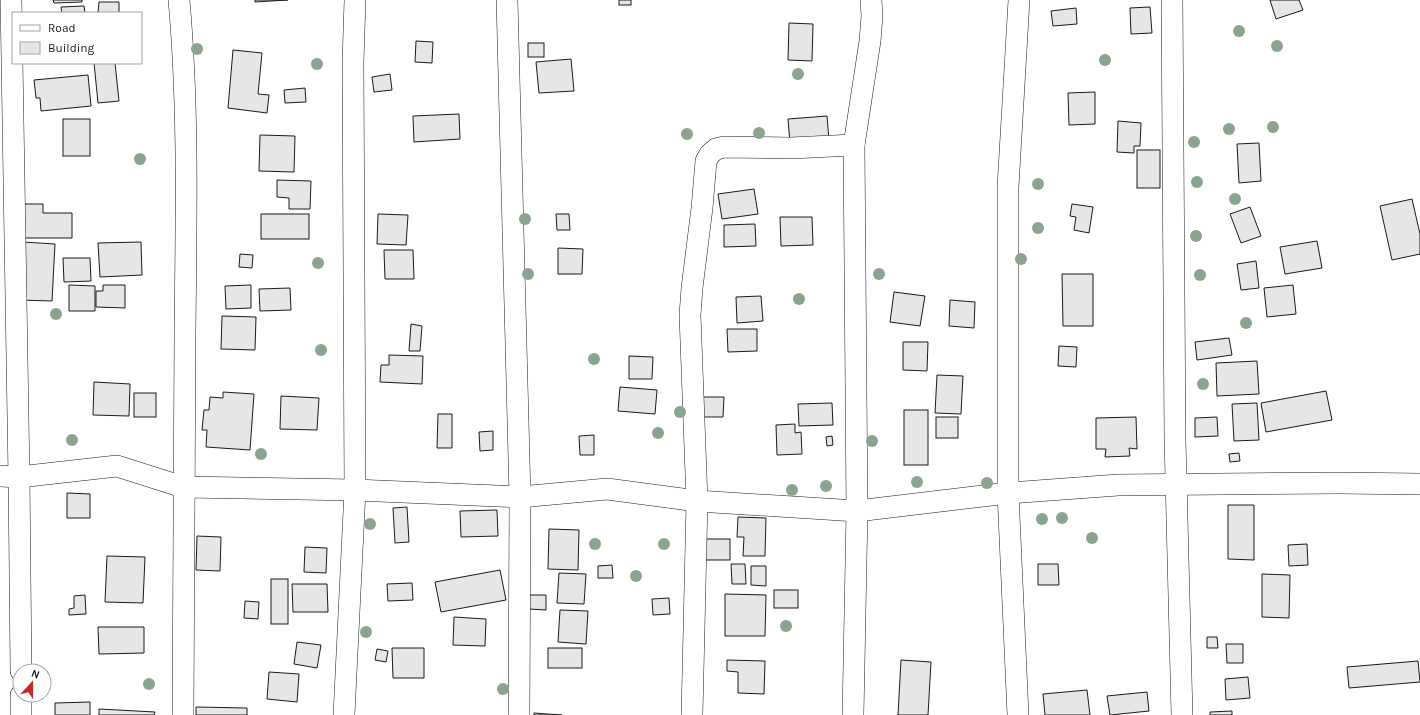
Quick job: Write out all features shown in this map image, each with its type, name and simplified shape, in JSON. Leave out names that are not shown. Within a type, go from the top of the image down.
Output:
[{"type":"street","points":[[11,0],[10,477],[21,663]]},
{"type":"street","points":[[180,0],[183,36],[187,144],[183,486],[183,715]]},
{"type":"street","points":[[344,715],[355,490],[353,62],[355,0]]},
{"type":"street","points":[[508,0],[520,497],[519,715]]},
{"type":"street","points":[[853,715],[857,511],[854,145],[870,41],[872,16],[871,0]]},
{"type":"street","points":[[1018,715],[1008,494],[1008,187],[1019,0]]},
{"type":"street","points":[[1172,0],[1175,431],[1182,715]]},
{"type":"street","points":[[692,715],[696,501],[690,315],[706,162],[710,154],[716,149],[724,147],[791,148],[854,145]]},
{"type":"street","points":[[10,477],[117,466],[183,486],[355,490],[520,497],[607,489],[696,501],[857,511],[1008,494],[1118,485],[1332,483],[1420,484]]},
{"type":"street","points":[[21,703],[21,715]]},
{"type":"building","points":[[53,0],[82,0],[82,2],[54,3]]},
{"type":"building","points":[[255,0],[288,0],[255,2]]},
{"type":"building","points":[[619,0],[631,0],[631,5],[619,5]]},
{"type":"building","points":[[1270,0],[1299,0],[1303,10],[1276,19]]},
{"type":"building","points":[[99,2],[119,2],[119,12],[98,12]]},
{"type":"building","points":[[84,6],[85,12],[62,12],[61,7]]},
{"type":"building","points":[[1150,7],[1152,33],[1131,34],[1130,8]]},
{"type":"building","points":[[1076,8],[1077,24],[1053,26],[1051,11]]},
{"type":"building","points":[[789,23],[813,24],[812,61],[788,60]]},
{"type":"building","points":[[416,41],[433,42],[432,63],[415,62]]},
{"type":"building","points":[[528,43],[544,43],[544,57],[528,57]]},
{"type":"building","points":[[233,50],[262,53],[258,94],[269,95],[267,113],[228,108]]},
{"type":"building","points":[[571,59],[574,91],[539,93],[536,62]]},
{"type":"building","points":[[94,64],[115,64],[119,101],[98,103]]},
{"type":"building","points":[[390,74],[392,90],[374,92],[372,77]]},
{"type":"building","points":[[88,75],[91,106],[41,111],[40,98],[36,98],[34,80]]},
{"type":"building","points":[[305,88],[306,102],[285,103],[284,90]]},
{"type":"building","points":[[1095,92],[1095,124],[1069,125],[1068,93]]},
{"type":"building","points":[[459,114],[460,139],[414,142],[413,116]]},
{"type":"building","points":[[827,116],[829,140],[790,143],[788,119]]},
{"type":"building","points":[[63,119],[90,119],[90,156],[63,156]]},
{"type":"building","points":[[1118,121],[1141,123],[1140,146],[1134,146],[1134,153],[1117,152]]},
{"type":"building","points":[[260,135],[295,136],[294,172],[259,171]]},
{"type":"building","points":[[1259,143],[1261,181],[1239,183],[1237,144]]},
{"type":"building","points":[[1137,150],[1160,150],[1160,188],[1137,188]]},
{"type":"building","points":[[277,180],[311,181],[310,209],[289,209],[289,198],[277,197]]},
{"type":"building","points":[[754,189],[758,214],[722,219],[718,194]]},
{"type":"building","points":[[1412,199],[1420,234],[1420,254],[1392,260],[1380,206]]},
{"type":"building","points":[[23,204],[43,204],[43,213],[72,213],[72,238],[24,238]]},
{"type":"building","points":[[1072,204],[1093,207],[1089,233],[1074,230],[1076,217],[1070,216]]},
{"type":"building","points":[[1250,207],[1261,236],[1241,243],[1230,214]]},
{"type":"building","points":[[261,214],[309,214],[309,239],[261,239]]},
{"type":"building","points":[[378,214],[408,215],[406,245],[377,244]]},
{"type":"building","points":[[556,214],[569,214],[570,230],[557,230]]},
{"type":"building","points":[[780,217],[812,217],[813,245],[781,246]]},
{"type":"building","points":[[755,224],[756,246],[724,247],[724,225]]},
{"type":"building","points":[[1317,241],[1322,268],[1285,274],[1280,247]]},
{"type":"building","points":[[23,242],[55,244],[52,301],[20,300]]},
{"type":"building","points":[[141,242],[142,275],[100,277],[98,243]]},
{"type":"building","points":[[558,248],[583,249],[582,274],[558,274]]},
{"type":"building","points":[[384,250],[413,250],[414,279],[385,279]]},
{"type":"building","points":[[240,254],[253,255],[252,268],[239,267]]},
{"type":"building","points":[[63,258],[90,258],[91,281],[64,282]]},
{"type":"building","points":[[1256,261],[1259,288],[1241,290],[1237,264]]},
{"type":"building","points":[[1062,274],[1093,274],[1093,326],[1063,326]]},
{"type":"building","points":[[69,285],[95,286],[95,311],[69,311]]},
{"type":"building","points":[[103,285],[125,285],[125,308],[96,307],[96,291],[103,291]]},
{"type":"building","points":[[251,285],[251,308],[226,309],[225,286]]},
{"type":"building","points":[[1293,285],[1296,314],[1267,317],[1264,288]]},
{"type":"building","points":[[290,288],[291,310],[260,311],[259,289]]},
{"type":"building","points":[[894,292],[925,296],[920,326],[890,322]]},
{"type":"building","points":[[761,296],[763,321],[737,323],[736,297]]},
{"type":"building","points":[[950,300],[975,302],[974,328],[949,326]]},
{"type":"building","points":[[222,316],[256,317],[255,350],[221,349]]},
{"type":"building","points":[[411,324],[422,326],[420,351],[409,351]]},
{"type":"building","points":[[727,329],[757,329],[757,351],[728,352]]},
{"type":"building","points":[[1229,338],[1232,355],[1197,360],[1195,342]]},
{"type":"building","points":[[903,342],[928,342],[927,371],[903,370]]},
{"type":"building","points":[[1059,346],[1077,347],[1076,367],[1058,366]]},
{"type":"building","points":[[389,355],[423,356],[422,384],[380,382],[381,365],[389,365]]},
{"type":"building","points":[[629,356],[653,357],[652,379],[629,379]]},
{"type":"building","points":[[1257,361],[1259,394],[1217,396],[1216,363]]},
{"type":"building","points":[[937,375],[963,376],[961,414],[935,413]]},
{"type":"building","points":[[94,382],[130,384],[129,416],[93,415]]},
{"type":"building","points":[[620,387],[657,390],[655,414],[618,411]]},
{"type":"building","points":[[1326,391],[1332,420],[1266,432],[1261,403]]},
{"type":"building","points":[[223,392],[254,394],[250,450],[206,447],[207,430],[202,430],[204,410],[209,410],[210,397],[223,398]]},
{"type":"building","points":[[134,393],[156,393],[156,417],[134,417]]},
{"type":"building","points":[[281,396],[319,398],[317,430],[280,429]]},
{"type":"building","points":[[699,397],[724,397],[723,417],[699,417]]},
{"type":"building","points":[[832,403],[833,425],[799,426],[798,404]]},
{"type":"building","points":[[1257,403],[1259,440],[1234,441],[1232,404]]},
{"type":"building","points":[[904,410],[928,410],[928,465],[904,465]]},
{"type":"building","points":[[438,414],[452,414],[452,448],[437,448]]},
{"type":"building","points":[[936,417],[958,417],[958,438],[936,438]]},
{"type":"building","points":[[1136,417],[1137,449],[1129,448],[1130,456],[1105,457],[1106,449],[1096,449],[1096,418]]},
{"type":"building","points":[[1217,417],[1218,436],[1195,437],[1195,418]]},
{"type":"building","points":[[795,424],[795,433],[801,432],[802,454],[777,455],[776,425]]},
{"type":"building","points":[[493,431],[493,450],[480,451],[479,432]]},
{"type":"building","points":[[594,435],[594,455],[580,455],[579,436]]},
{"type":"building","points":[[832,436],[833,445],[827,446],[826,437]]},
{"type":"building","points":[[1239,453],[1240,461],[1230,462],[1229,454]]},
{"type":"building","points":[[67,493],[90,494],[90,518],[67,518]]},
{"type":"building","points":[[1228,505],[1254,505],[1254,560],[1228,559]]},
{"type":"building","points":[[407,507],[409,542],[395,543],[393,508]]},
{"type":"building","points":[[497,510],[498,536],[461,537],[460,511]]},
{"type":"building","points":[[738,517],[766,518],[765,556],[743,556],[744,537],[737,537]]},
{"type":"building","points":[[549,529],[579,530],[578,570],[548,569]]},
{"type":"building","points":[[197,536],[221,537],[220,571],[196,570]]},
{"type":"building","points":[[704,539],[730,539],[730,560],[704,560]]},
{"type":"building","points":[[1307,544],[1308,565],[1289,566],[1288,545]]},
{"type":"building","points":[[305,547],[327,548],[326,573],[304,572]]},
{"type":"building","points":[[107,556],[145,557],[143,603],[105,602]]},
{"type":"building","points":[[731,564],[745,564],[746,584],[732,584]]},
{"type":"building","points":[[1038,564],[1058,564],[1059,585],[1038,585]]},
{"type":"building","points":[[612,565],[613,578],[598,578],[598,566]]},
{"type":"building","points":[[751,566],[766,566],[766,586],[751,585]]},
{"type":"building","points":[[500,570],[506,600],[441,612],[435,582]]},
{"type":"building","points":[[559,573],[586,574],[584,604],[557,603]]},
{"type":"building","points":[[1262,574],[1290,575],[1289,618],[1262,617]]},
{"type":"building","points":[[271,579],[288,579],[288,624],[271,624]]},
{"type":"building","points":[[412,583],[413,600],[388,601],[387,584]]},
{"type":"building","points":[[292,584],[327,584],[328,612],[293,612]]},
{"type":"building","points":[[774,590],[798,590],[798,608],[774,608]]},
{"type":"building","points":[[725,594],[766,595],[765,636],[725,636]]},
{"type":"building","points":[[85,595],[86,614],[69,615],[69,609],[74,608],[74,596]]},
{"type":"building","points":[[529,595],[546,595],[546,610],[529,609]]},
{"type":"building","points":[[669,598],[670,614],[653,615],[652,599]]},
{"type":"building","points":[[245,601],[259,602],[258,619],[244,618]]},
{"type":"building","points":[[560,610],[588,611],[586,644],[558,642]]},
{"type":"building","points":[[454,617],[486,619],[485,646],[453,645]]},
{"type":"building","points":[[98,627],[144,627],[144,653],[99,654]]},
{"type":"building","points":[[1207,637],[1217,637],[1218,648],[1207,648]]},
{"type":"building","points":[[297,642],[321,645],[317,668],[294,664]]},
{"type":"building","points":[[1226,644],[1243,644],[1243,663],[1227,663]]},
{"type":"building","points":[[392,648],[424,648],[424,678],[393,678]]},
{"type":"building","points":[[548,648],[582,648],[582,668],[548,668]]},
{"type":"building","points":[[377,649],[388,651],[386,662],[375,660]]},
{"type":"building","points":[[727,660],[765,661],[764,694],[738,693],[738,672],[727,671]]},
{"type":"building","points":[[901,660],[931,662],[928,715],[898,715]]},
{"type":"building","points":[[1418,661],[1420,682],[1349,688],[1347,667]]},
{"type":"building","points":[[269,672],[299,674],[297,702],[267,699]]},
{"type":"building","points":[[1248,677],[1250,698],[1226,700],[1225,679]]},
{"type":"building","points":[[1087,690],[1090,715],[1045,715],[1043,694]]},
{"type":"building","points":[[1147,692],[1149,711],[1110,715],[1107,696]]},
{"type":"building","points":[[90,702],[90,715],[55,715],[55,703]]},
{"type":"building","points":[[196,707],[247,708],[247,715],[196,715]]},
{"type":"building","points":[[99,709],[155,712],[154,715],[99,715]]},
{"type":"building","points":[[1232,711],[1232,715],[1210,715],[1210,712]]},
{"type":"building","points":[[534,713],[562,715],[534,715]]}]
